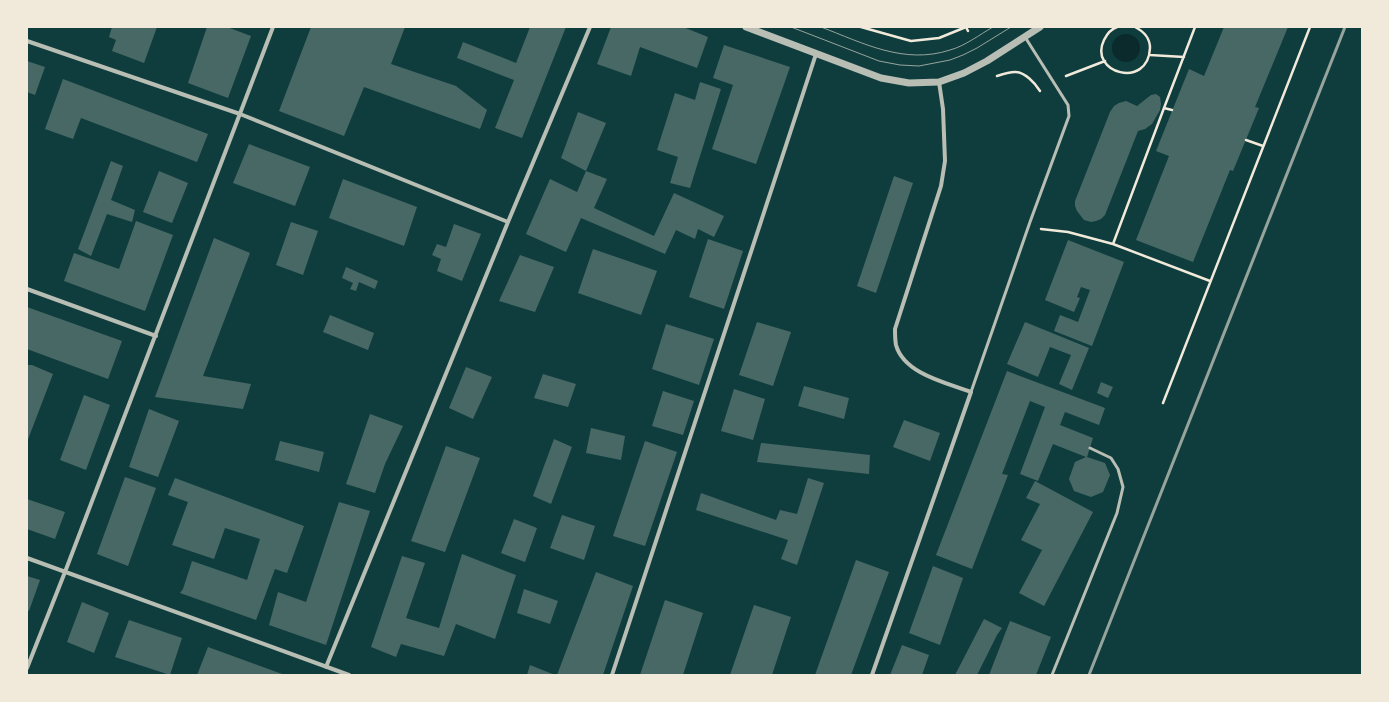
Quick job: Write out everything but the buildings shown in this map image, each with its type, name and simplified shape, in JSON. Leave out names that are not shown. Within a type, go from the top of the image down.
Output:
[{"type":"street","points":[[27,668],[66,572],[273,27]]},
{"type":"street","points":[[326,667],[508,222],[590,27]]},
{"type":"street","points":[[746,27],[881,78],[909,83],[939,82],[964,73],[987,61],[1040,27]]},
{"type":"street","points":[[27,41],[240,114],[508,222]]},
{"type":"street","points":[[612,675],[816,54]]},
{"type":"street","points":[[872,675],[971,392],[924,375],[905,361],[896,345],[895,329],[941,186],[945,161],[943,109],[939,82]]},
{"type":"street","points":[[27,289],[156,336]]},
{"type":"street","points":[[27,558],[348,675]]},
{"type":"lane","points":[[971,392],[1027,230],[1069,116],[1068,105],[1025,37]]},
{"type":"lane","points":[[1052,675],[1117,513],[1123,487],[1118,469],[1111,458],[1090,448]]},
{"type":"path","points":[[861,27],[911,41],[939,38],[966,27],[968,31]]},
{"type":"path","points":[[1117,27],[1107,34],[1102,43],[1102,52],[1105,61],[1111,69],[1120,73],[1129,73],[1138,70],[1145,64],[1150,55],[1150,46],[1147,37],[1141,30],[1135,27]]},
{"type":"path","points":[[1113,244],[1195,27]]},
{"type":"path","points":[[1163,403],[1310,27]]},
{"type":"path","points":[[1150,55],[1184,57]]},
{"type":"path","points":[[1063,77],[1105,61]]},
{"type":"path","points":[[997,76],[1017,72],[1029,78],[1040,91]]},
{"type":"path","points":[[1164,108],[1172,110]]},
{"type":"path","points":[[1246,140],[1263,146]]},
{"type":"path","points":[[1027,230],[1037,228],[1068,232],[1113,244],[1210,281]]},
{"type":"water","points":[[1126,34],[1132,35],[1136,38],[1139,42],[1139,54],[1136,58],[1132,61],[1126,62],[1120,61],[1116,58],[1113,54],[1112,48],[1113,42],[1116,38],[1120,35]]},
{"type":"tram line","points":[[791,27],[879,61],[900,65],[919,66],[950,60],[963,55],[1011,27]]},
{"type":"tram line","points":[[821,27],[884,50],[900,54],[916,55],[933,54],[956,48],[993,27]]},
{"type":"railway","points":[[1089,675],[1345,27]]}]
